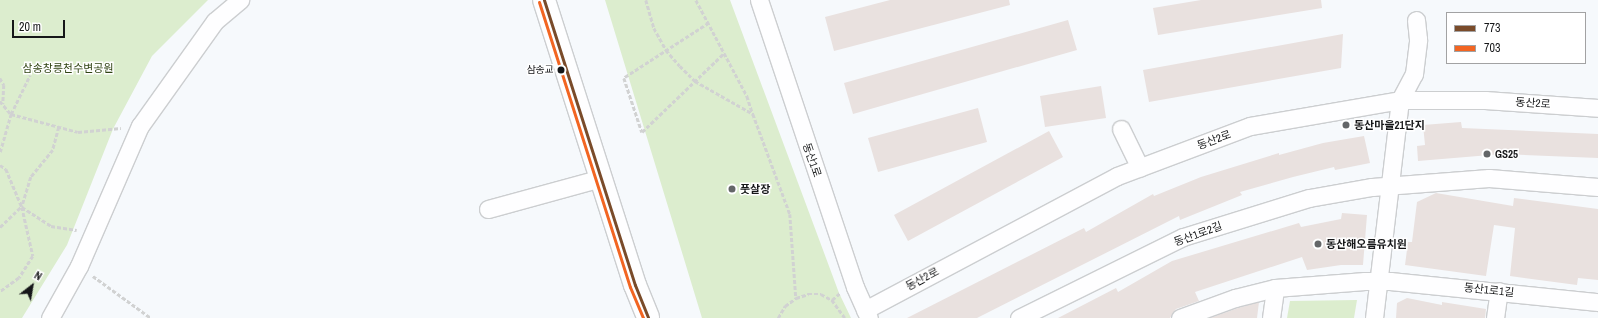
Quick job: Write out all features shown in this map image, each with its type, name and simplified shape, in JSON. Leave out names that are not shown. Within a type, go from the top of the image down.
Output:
[{"type":"main road","points":[[544,0],[635,285],[648,318]]},
{"type":"street","points":[[50,318],[79,266],[140,126],[215,21],[240,0]]},
{"type":"street","name":"동산1로","points":[[759,0],[867,314]]},
{"type":"street","points":[[1374,318],[1400,100],[1414,74],[1418,39],[1416,20]]},
{"type":"street","name":"동산2로","points":[[867,314],[1117,176],[1250,126],[1400,100],[1485,100],[1598,108]]},
{"type":"street","points":[[1121,129],[1140,168]]},
{"type":"street","points":[[488,208],[601,178]]},
{"type":"street","points":[[1389,187],[1489,178],[1598,187]]},
{"type":"street","name":"동산1로2길","points":[[1019,318],[1183,237],[1309,198],[1372,187],[1389,187]]},
{"type":"street","points":[[1180,318],[1235,298],[1275,288],[1379,280]]},
{"type":"street","name":"동산1로1길","points":[[1379,280],[1598,302]]},
{"type":"street","points":[[1270,318],[1275,288]]},
{"type":"street","points":[[1495,318],[1500,291]]},
{"type":"path","points":[[646,0],[654,28],[666,50],[695,81],[753,114]]},
{"type":"path","points":[[696,0],[747,96],[790,214],[796,298]]},
{"type":"path","points":[[709,23],[624,78],[642,132],[724,53]]},
{"type":"path","points":[[0,152],[11,114],[30,75]]},
{"type":"path","points":[[0,78],[4,85],[3,104]]},
{"type":"path","points":[[0,101],[11,114],[78,132],[124,128]]},
{"type":"path","points":[[0,227],[22,207],[31,177],[53,150],[59,127]]},
{"type":"path","points":[[0,165],[6,169],[22,207],[33,256],[19,278],[0,292]]},
{"type":"path","points":[[22,207],[51,226],[80,230]]},
{"type":"path","points":[[79,266],[151,318]]},
{"type":"path","points":[[778,318],[785,306],[796,298],[808,294],[821,294],[832,300],[845,318]]},
{"type":"green space","name":"삼송창릉천수변공원","points":[[0,0],[208,0],[152,56],[113,129],[67,245],[22,318],[0,318]]},
{"type":"green space","points":[[605,0],[730,0],[839,293],[851,318],[702,318]]},
{"type":"green space","points":[[1357,300],[1354,318],[1287,318],[1290,301]]},
{"type":"building","points":[[890,0],[1009,0],[1010,5],[834,51],[825,17]]},
{"type":"building","points":[[1201,0],[1321,0],[1322,8],[1158,35],[1153,8]]},
{"type":"building","points":[[1068,20],[1077,50],[853,114],[844,83]]},
{"type":"building","points":[[1343,34],[1341,68],[1149,102],[1143,70]]},
{"type":"building","points":[[1101,86],[1106,118],[1045,127],[1040,96]]},
{"type":"building","points":[[978,108],[987,142],[878,172],[868,138]]},
{"type":"building","points":[[1461,122],[1462,128],[1598,134],[1598,158],[1502,154],[1418,161],[1417,146],[1425,145],[1423,125]]},
{"type":"building","points":[[1049,131],[1063,157],[908,241],[894,215]]},
{"type":"building","points":[[1364,136],[1370,163],[1335,170],[1334,167],[1293,177],[1240,192],[1242,195],[1180,220],[1179,216],[977,318],[907,318],[1084,228],[1086,232],[1153,194],[1154,196],[1201,177],[1279,153],[1279,155],[1323,143]]},
{"type":"building","points":[[1436,193],[1513,206],[1514,198],[1598,209],[1598,280],[1578,278],[1577,285],[1510,276],[1515,228],[1494,225],[1486,276],[1405,265],[1408,242],[1412,242],[1417,202]]},
{"type":"building","points":[[1342,213],[1367,215],[1363,265],[1341,265],[1307,270],[1302,257],[1195,292],[1199,301],[1176,309],[1170,318],[1058,318],[1116,288],[1118,292],[1172,261],[1299,223],[1301,227],[1341,219]]},
{"type":"building","points":[[1407,298],[1442,305],[1442,302],[1486,309],[1485,318],[1396,318],[1397,303]]},
{"type":"building","points":[[1259,302],[1257,318],[1210,318],[1238,308]]},
{"type":"transit line","name":"773","points":[[544,0],[635,285],[648,318]]},
{"type":"transit line","name":"703","points":[[539,2],[630,287],[643,318]]},
{"type":"place","name":"삼송교","points":[[561,70]]},
{"type":"place","name":"동산마을21단지","points":[[1346,125]]},
{"type":"place","name":"GS25","points":[[1487,154]]},
{"type":"place","name":"풋살장","points":[[732,189]]},
{"type":"place","name":"동산해오름유치원","points":[[1318,244]]}]
